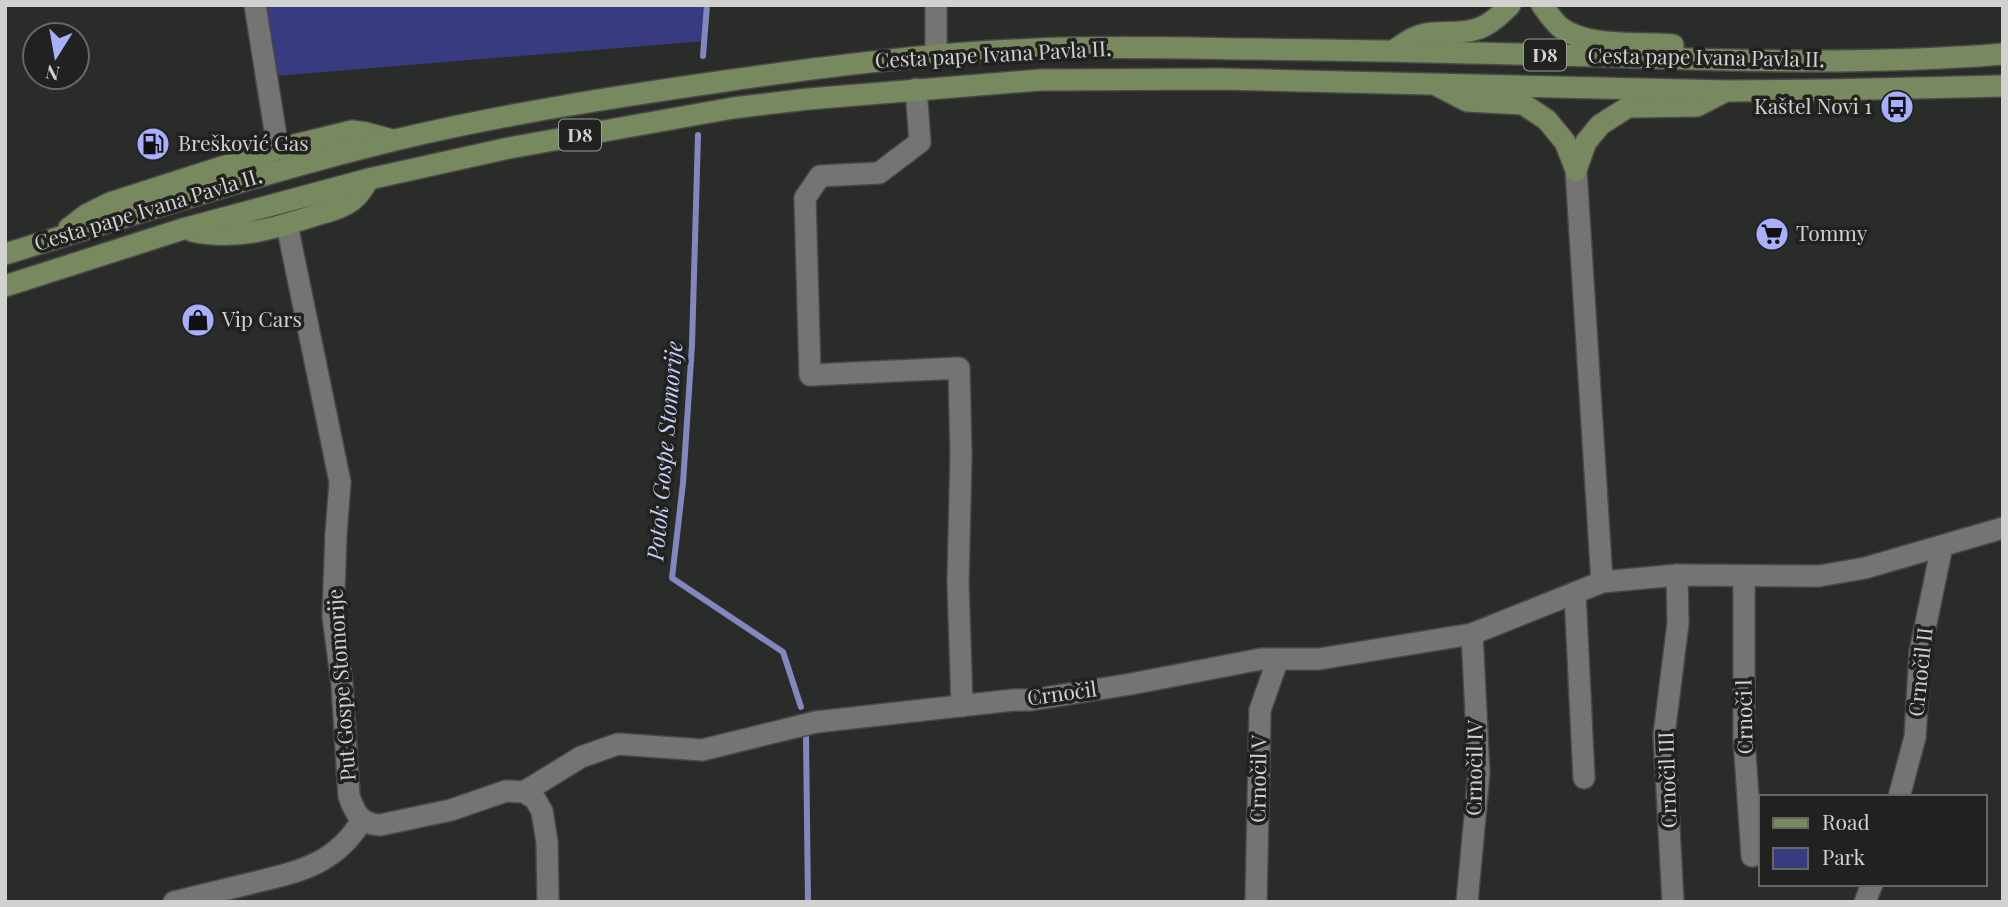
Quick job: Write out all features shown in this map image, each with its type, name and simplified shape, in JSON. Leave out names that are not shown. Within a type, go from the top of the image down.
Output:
[{"type":"main road","points":[[1395,50],[1410,39],[1425,34],[1460,33],[1478,29],[1494,20],[1510,5]]},
{"type":"main road","points":[[1542,5],[1559,26],[1574,34],[1595,40],[1673,45],[1696,60]]},
{"type":"main road","name":"Cesta pape Ivana Pavla II.","points":[[5,254],[277,171],[514,114],[818,68],[936,55],[1125,47],[1395,50],[1813,61],[1939,59],[2003,54]]},
{"type":"main road","name":"Cesta pape Ivana Pavla II.","points":[[5,286],[183,229],[369,179],[509,148],[733,108],[808,99],[1053,80],[1222,79],[1727,91],[2003,86]]},
{"type":"main road","points":[[1433,83],[1467,101],[1523,104],[1547,120],[1565,142],[1576,170]]},
{"type":"main road","points":[[1576,170],[1586,142],[1600,125],[1628,107],[1697,106],[1727,91]]},
{"type":"main road","points":[[60,237],[72,224],[110,203],[278,149],[352,131],[394,141]]},
{"type":"main road","points":[[183,229],[208,235],[230,235],[287,225],[348,203],[358,196],[369,179]]},
{"type":"street","points":[[255,5],[278,149]]},
{"type":"street","points":[[936,5],[936,55]]},
{"type":"street","points":[[916,89],[920,142],[879,173],[820,176],[805,198],[810,375],[960,368],[958,582],[962,706]]},
{"type":"street","points":[[1576,170],[1602,582],[1677,575],[1819,576],[1865,568],[2003,528]]},
{"type":"street","name":"Put Gospe Stomorije","points":[[287,225],[340,482],[333,616],[342,684],[349,796],[354,811],[362,820]]},
{"type":"street","name":"Crnočil II","points":[[1900,795],[1914,737],[1920,652],[1942,546]]},
{"type":"street","name":"Crnočil III","points":[[1673,902],[1664,735],[1678,623],[1677,575]]},
{"type":"street","name":"Crnoči l","points":[[1744,577],[1744,739],[1752,856]]},
{"type":"street","name":"Crnočil","points":[[524,792],[581,757],[618,744],[702,750],[816,722],[1031,700],[1261,659],[1319,659],[1472,634],[1602,582]]},
{"type":"street","points":[[1575,593],[1584,778]]},
{"type":"street","name":"Crnočil IV","points":[[1467,902],[1479,773],[1472,634]]},
{"type":"street","name":"Crnočil V","points":[[1256,902],[1260,710],[1278,659]]},
{"type":"street","points":[[174,902],[302,871],[331,855],[352,837],[362,820],[380,825],[451,810],[506,791],[524,792],[535,799],[542,811],[547,842],[548,902]]},
{"type":"green space","points":[[265,5],[705,5],[705,41],[274,76]]},
{"type":"waterway","name":"Potok Gospe Stomorije","points":[[703,56],[707,5]]},
{"type":"waterway","name":"Potok Gospe Stomorije","points":[[698,135],[692,345],[683,483],[672,578],[783,652],[801,707]]},
{"type":"waterway","name":"Potok Gospe Stomorije","points":[[806,735],[808,902]]},
{"type":"place","name":"Kaštel Novi 1","points":[[1897,107]]},
{"type":"place","name":"Brešković Gas","points":[[153,144]]},
{"type":"place","name":"Tommy","points":[[1772,234]]},
{"type":"place","name":"Vip Cars","points":[[198,320]]}]
